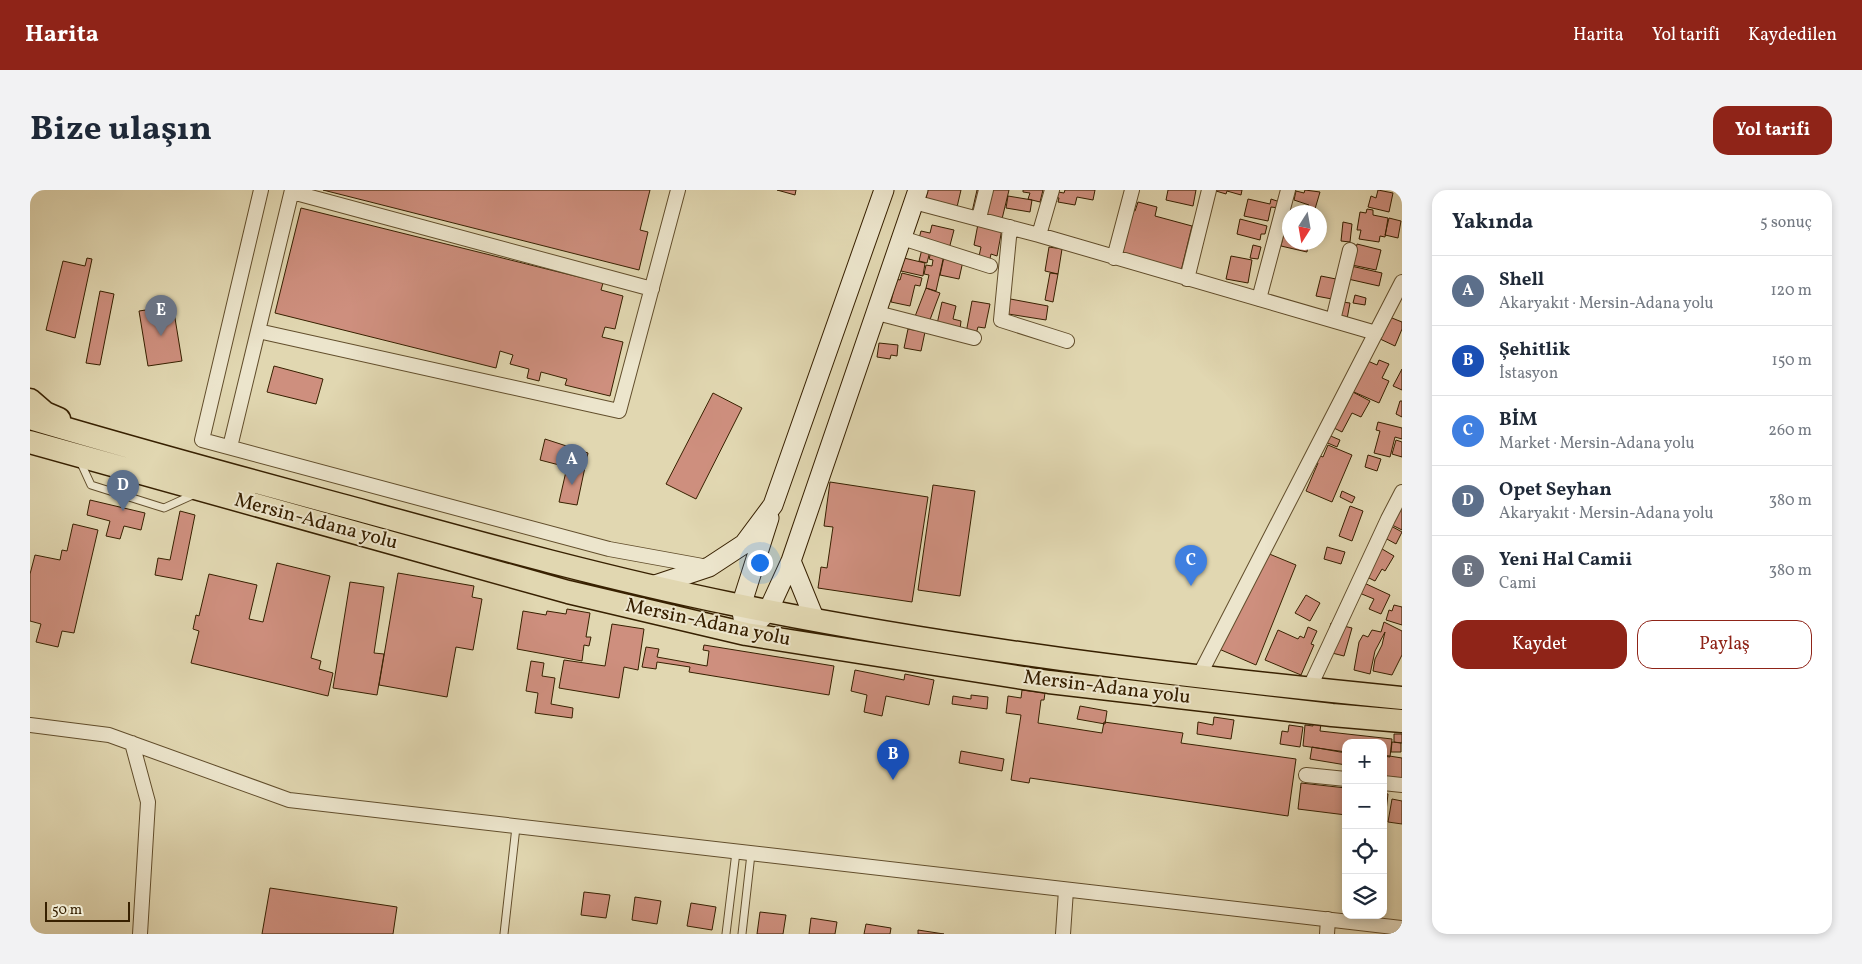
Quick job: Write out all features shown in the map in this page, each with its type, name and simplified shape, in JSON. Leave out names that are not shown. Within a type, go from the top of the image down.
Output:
[{"type":"highway","points":[[30,400],[45,413],[127,447]]},
{"type":"highway","name":"Mersin-Adana yolu","points":[[30,418],[127,447],[573,568],[741,606],[1050,659],[1402,698]]},
{"type":"highway","name":"Mersin-Adana yolu","points":[[30,442],[568,592],[746,634],[1049,682],[1332,715],[1402,721]]},
{"type":"main road","points":[[746,634],[741,606],[773,505],[884,190]]},
{"type":"main road","points":[[746,634],[768,611],[791,561],[916,196]]},
{"type":"main road","points":[[652,586],[709,567],[744,544],[773,505]]},
{"type":"main road","points":[[791,561],[815,620]]},
{"type":"street","points":[[261,190],[202,440],[609,549],[709,567]]},
{"type":"street","points":[[258,330],[619,411],[678,190]]},
{"type":"street","points":[[979,218],[986,190]]},
{"type":"street","points":[[1039,235],[1052,190]]},
{"type":"street","points":[[1114,258],[1132,190]]},
{"type":"street","points":[[1187,279],[1209,190]]},
{"type":"street","points":[[1259,299],[1288,190]]},
{"type":"street","points":[[230,447],[292,191],[652,288]]},
{"type":"street","points":[[916,196],[979,218],[1376,333]]},
{"type":"street","points":[[1010,227],[1001,320],[1067,341]]},
{"type":"street","points":[[902,238],[990,266]]},
{"type":"street","points":[[1333,320],[1350,250]]},
{"type":"street","points":[[1199,676],[1402,282]]},
{"type":"street","points":[[877,313],[974,338]]},
{"type":"street","points":[[1309,689],[1402,492]]},
{"type":"street","points":[[30,725],[109,735],[289,800],[1402,928]]},
{"type":"street","points":[[132,744],[148,802],[140,934]]},
{"type":"street","points":[[1306,776],[1342,779]]},
{"type":"street","points":[[1387,783],[1402,785]]},
{"type":"street","points":[[1062,934],[1066,890]]},
{"type":"street","points":[[1327,934],[1328,919]]},
{"type":"lane","points":[[504,934],[516,827]]},
{"type":"lane","points":[[726,934],[736,852]]},
{"type":"lane","points":[[742,934],[751,854]]},
{"type":"building","points":[[323,190],[650,190],[640,230],[648,232],[639,270]]},
{"type":"building","points":[[777,190],[796,190],[795,195]]},
{"type":"building","points":[[921,190],[961,190],[957,207],[919,198]]},
{"type":"building","points":[[977,190],[1009,190],[1002,219],[972,212]]},
{"type":"building","points":[[1023,190],[1043,190],[1040,202],[1028,199],[1030,193],[1023,192]]},
{"type":"building","points":[[1065,190],[1095,190],[1093,200],[1077,197],[1075,205],[1058,202],[1059,198],[1051,196],[1052,191],[1064,193]]},
{"type":"building","points":[[1168,190],[1196,190],[1193,206],[1166,200]]},
{"type":"building","points":[[1216,190],[1242,190],[1241,195],[1227,191],[1226,194]]},
{"type":"building","points":[[1305,190],[1320,192],[1316,205],[1309,205],[1294,200],[1296,191],[1304,193]]},
{"type":"building","points":[[1378,190],[1393,193],[1389,212],[1368,207],[1371,196],[1376,198]]},
{"type":"building","points":[[1008,196],[1032,200],[1030,212],[1006,208]]},
{"type":"building","points":[[1248,199],[1270,204],[1271,199],[1280,202],[1279,208],[1271,207],[1268,221],[1244,216]]},
{"type":"building","points":[[1138,202],[1157,207],[1155,216],[1192,226],[1181,271],[1117,255],[1128,209],[1135,211]]},
{"type":"building","points":[[301,208],[603,283],[601,290],[623,296],[615,329],[605,327],[602,337],[623,342],[610,396],[565,385],[567,379],[541,372],[539,381],[527,378],[529,369],[510,364],[513,355],[500,351],[496,368],[275,313]]},
{"type":"building","points":[[1367,209],[1373,210],[1373,215],[1388,218],[1385,237],[1380,236],[1379,242],[1359,239],[1361,230],[1357,230],[1360,212],[1366,213]]},
{"type":"building","points":[[1389,218],[1401,221],[1398,238],[1385,235]]},
{"type":"building","points":[[1240,219],[1267,226],[1265,234],[1261,234],[1260,240],[1237,234]]},
{"type":"building","points":[[1343,222],[1352,224],[1350,242],[1341,241]]},
{"type":"building","points":[[978,224],[1002,229],[997,256],[991,254],[989,263],[978,261],[981,247],[974,245]]},
{"type":"building","points":[[932,225],[954,230],[949,249],[918,242],[921,231],[930,233]]},
{"type":"building","points":[[1357,244],[1381,250],[1376,270],[1352,265]]},
{"type":"building","points":[[1253,245],[1261,247],[1258,259],[1250,258]]},
{"type":"building","points":[[1049,247],[1062,249],[1058,274],[1045,271]]},
{"type":"building","points":[[922,249],[930,251],[927,263],[919,261]]},
{"type":"building","points":[[931,252],[944,255],[936,291],[926,288],[929,275],[924,274],[926,265],[932,266],[933,260],[929,259]]},
{"type":"building","points":[[1231,256],[1252,260],[1248,283],[1226,279]]},
{"type":"building","points":[[944,257],[963,261],[959,279],[940,275]]},
{"type":"building","points":[[87,258],[92,259],[75,338],[46,330],[63,261],[85,266]]},
{"type":"building","points":[[904,258],[925,263],[923,276],[901,271]]},
{"type":"building","points":[[1351,266],[1382,273],[1379,286],[1348,279]]},
{"type":"building","points":[[902,273],[922,278],[920,286],[915,285],[910,306],[891,302],[896,279],[900,280]]},
{"type":"building","points":[[1050,273],[1058,274],[1053,302],[1045,300]]},
{"type":"building","points":[[1321,276],[1336,279],[1332,299],[1316,296]]},
{"type":"building","points":[[926,288],[940,293],[928,325],[914,319]]},
{"type":"building","points":[[100,291],[114,294],[100,365],[86,363]]},
{"type":"building","points":[[1355,295],[1366,298],[1365,305],[1353,303]]},
{"type":"building","points":[[1005,298],[1048,306],[1046,320],[1002,313]]},
{"type":"building","points":[[972,301],[990,304],[985,328],[978,327],[976,334],[966,333]]},
{"type":"building","points":[[942,302],[956,306],[953,319],[961,321],[960,329],[937,324]]},
{"type":"building","points":[[1342,302],[1350,303],[1347,319],[1339,318]]},
{"type":"building","points":[[173,306],[182,361],[148,366],[139,311]]},
{"type":"building","points":[[1387,316],[1402,322],[1402,329],[1395,346],[1378,338]]},
{"type":"building","points":[[908,329],[925,332],[921,351],[904,348]]},
{"type":"building","points":[[879,343],[898,345],[897,356],[891,355],[890,359],[877,357]]},
{"type":"building","points":[[1361,358],[1377,365],[1379,360],[1389,364],[1382,378],[1389,381],[1379,403],[1347,389]]},
{"type":"building","points":[[274,366],[323,379],[316,404],[267,392]]},
{"type":"building","points":[[1402,369],[1402,390],[1393,386]]},
{"type":"building","points":[[1349,390],[1370,401],[1361,417],[1352,413],[1342,432],[1330,426]]},
{"type":"building","points":[[713,393],[742,408],[696,499],[666,484]]},
{"type":"building","points":[[1400,401],[1402,401],[1402,417],[1396,414]]},
{"type":"building","points":[[1378,422],[1402,428],[1402,439],[1395,437],[1390,457],[1374,453],[1380,431],[1376,430]]},
{"type":"building","points":[[1326,434],[1340,440],[1337,447],[1323,441]]},
{"type":"building","points":[[545,439],[588,453],[577,505],[559,502],[567,467],[540,460]]},
{"type":"building","points":[[1396,440],[1402,442],[1402,457],[1392,454]]},
{"type":"building","points":[[1328,445],[1352,455],[1332,502],[1306,491],[1318,463],[1315,462],[1318,455],[1323,457]]},
{"type":"building","points":[[1368,455],[1381,459],[1377,471],[1365,467]]},
{"type":"building","points":[[830,482],[928,497],[912,602],[818,588],[821,567],[827,568],[833,527],[824,526]]},
{"type":"building","points":[[933,485],[975,491],[960,596],[918,590]]},
{"type":"building","points":[[1342,491],[1355,497],[1352,503],[1340,497]]},
{"type":"building","points":[[1402,498],[1402,530],[1390,524]]},
{"type":"building","points":[[90,500],[145,513],[141,530],[124,526],[120,539],[106,536],[110,521],[87,515]]},
{"type":"building","points":[[1350,506],[1363,511],[1352,541],[1339,536]]},
{"type":"building","points":[[180,511],[195,515],[182,580],[155,575],[158,558],[170,560]]},
{"type":"building","points":[[73,524],[98,530],[74,633],[62,631],[58,647],[36,642],[41,624],[30,621],[30,574],[35,555],[60,560],[62,550],[67,551]]},
{"type":"building","points":[[1391,526],[1402,532],[1396,544],[1385,538]]},
{"type":"building","points":[[1372,543],[1394,556],[1385,571],[1382,569],[1375,581],[1363,575]]},
{"type":"building","points":[[1327,547],[1345,552],[1341,564],[1324,559]]},
{"type":"building","points":[[1267,553],[1296,565],[1256,665],[1219,649]]},
{"type":"building","points":[[277,563],[330,576],[311,658],[321,661],[319,669],[333,673],[328,696],[191,663],[199,631],[193,629],[196,615],[199,616],[209,574],[257,585],[249,619],[263,622]]},
{"type":"building","points":[[398,573],[474,586],[472,597],[482,599],[473,650],[456,647],[447,697],[379,685]]},
{"type":"building","points":[[350,582],[384,587],[374,653],[384,654],[377,695],[333,688]]},
{"type":"building","points":[[1362,582],[1390,595],[1381,614],[1369,609],[1374,599],[1357,592]]},
{"type":"building","points":[[1306,595],[1320,603],[1310,621],[1295,613]]},
{"type":"building","points":[[1394,605],[1402,607],[1402,625],[1386,620],[1389,610],[1392,611]]},
{"type":"building","points":[[567,609],[590,613],[586,637],[591,637],[589,646],[584,645],[582,661],[517,649],[523,611],[546,615],[547,611],[566,614]]},
{"type":"building","points":[[1384,622],[1402,631],[1402,655],[1392,675],[1373,671],[1375,659],[1382,645],[1385,632],[1375,651],[1370,674],[1354,670],[1359,642],[1363,635],[1368,637],[1372,630],[1381,632]]},
{"type":"building","points":[[1331,623],[1352,628],[1344,656],[1332,653],[1326,642]]},
{"type":"building","points":[[612,624],[644,629],[638,670],[624,667],[619,698],[559,688],[564,660],[605,666]]},
{"type":"building","points":[[1308,627],[1317,631],[1311,644],[1314,645],[1301,675],[1265,660],[1278,630],[1298,639],[1300,636],[1304,638]]},
{"type":"building","points":[[704,645],[834,666],[829,695],[689,672],[690,667],[657,662],[656,669],[642,667],[646,647],[659,649],[657,657],[707,666],[709,651],[703,650]]},
{"type":"building","points":[[531,661],[544,663],[542,676],[555,678],[551,704],[573,708],[572,718],[535,713],[538,693],[526,691]]},
{"type":"building","points":[[855,670],[904,680],[905,674],[934,680],[929,705],[886,696],[882,716],[864,712],[867,695],[851,691]]},
{"type":"building","points":[[1022,690],[1045,693],[1044,700],[1041,700],[1038,723],[1102,733],[1104,722],[1183,733],[1181,743],[1296,759],[1288,816],[1030,778],[1029,783],[1011,780],[1021,715],[1006,713],[1008,696],[1021,698]]},
{"type":"building","points":[[971,695],[988,697],[987,709],[952,704],[953,696],[971,699]]},
{"type":"building","points":[[1080,706],[1107,711],[1105,724],[1077,719]]},
{"type":"building","points":[[1214,717],[1234,720],[1231,739],[1197,734],[1198,722],[1213,725]]},
{"type":"building","points":[[1313,723],[1321,724],[1320,731],[1392,739],[1390,757],[1387,757],[1387,739],[1342,739],[1342,751],[1303,746],[1305,725],[1313,726]]},
{"type":"building","points":[[1289,725],[1303,727],[1300,747],[1280,744],[1282,731],[1288,732]]},
{"type":"building","points":[[1394,734],[1402,734],[1402,743],[1394,742]]},
{"type":"building","points":[[1392,742],[1401,743],[1401,752],[1391,752]]},
{"type":"building","points":[[1312,747],[1342,752],[1342,764],[1310,759]]},
{"type":"building","points":[[961,751],[1004,759],[1002,771],[959,763]]},
{"type":"building","points":[[1387,756],[1402,758],[1402,778],[1387,776]]},
{"type":"building","points":[[1301,783],[1342,788],[1342,814],[1298,809]]},
{"type":"building","points":[[1392,799],[1402,801],[1402,824],[1388,822]]},
{"type":"building","points":[[270,888],[397,907],[393,934],[262,934]]},
{"type":"building","points":[[584,892],[610,895],[606,918],[581,915]]},
{"type":"building","points":[[635,897],[661,901],[657,924],[632,920]]},
{"type":"building","points":[[691,903],[716,907],[712,930],[687,926]]},
{"type":"building","points":[[760,912],[786,915],[783,934],[757,934]]},
{"type":"building","points":[[811,918],[837,922],[835,934],[809,934]]},
{"type":"building","points":[[866,924],[891,928],[890,934],[864,934]]},
{"type":"building","points":[[918,930],[944,934],[918,934]]},
{"type":"place","name":"Yeni Hal Camii","points":[[161,336]]},
{"type":"place","name":"Shell","points":[[572,485]]},
{"type":"place","name":"Opet Seyhan","points":[[123,511]]},
{"type":"place","name":"BİM","points":[[1191,586]]},
{"type":"place","name":"Şehitlik","points":[[893,780]]}]
